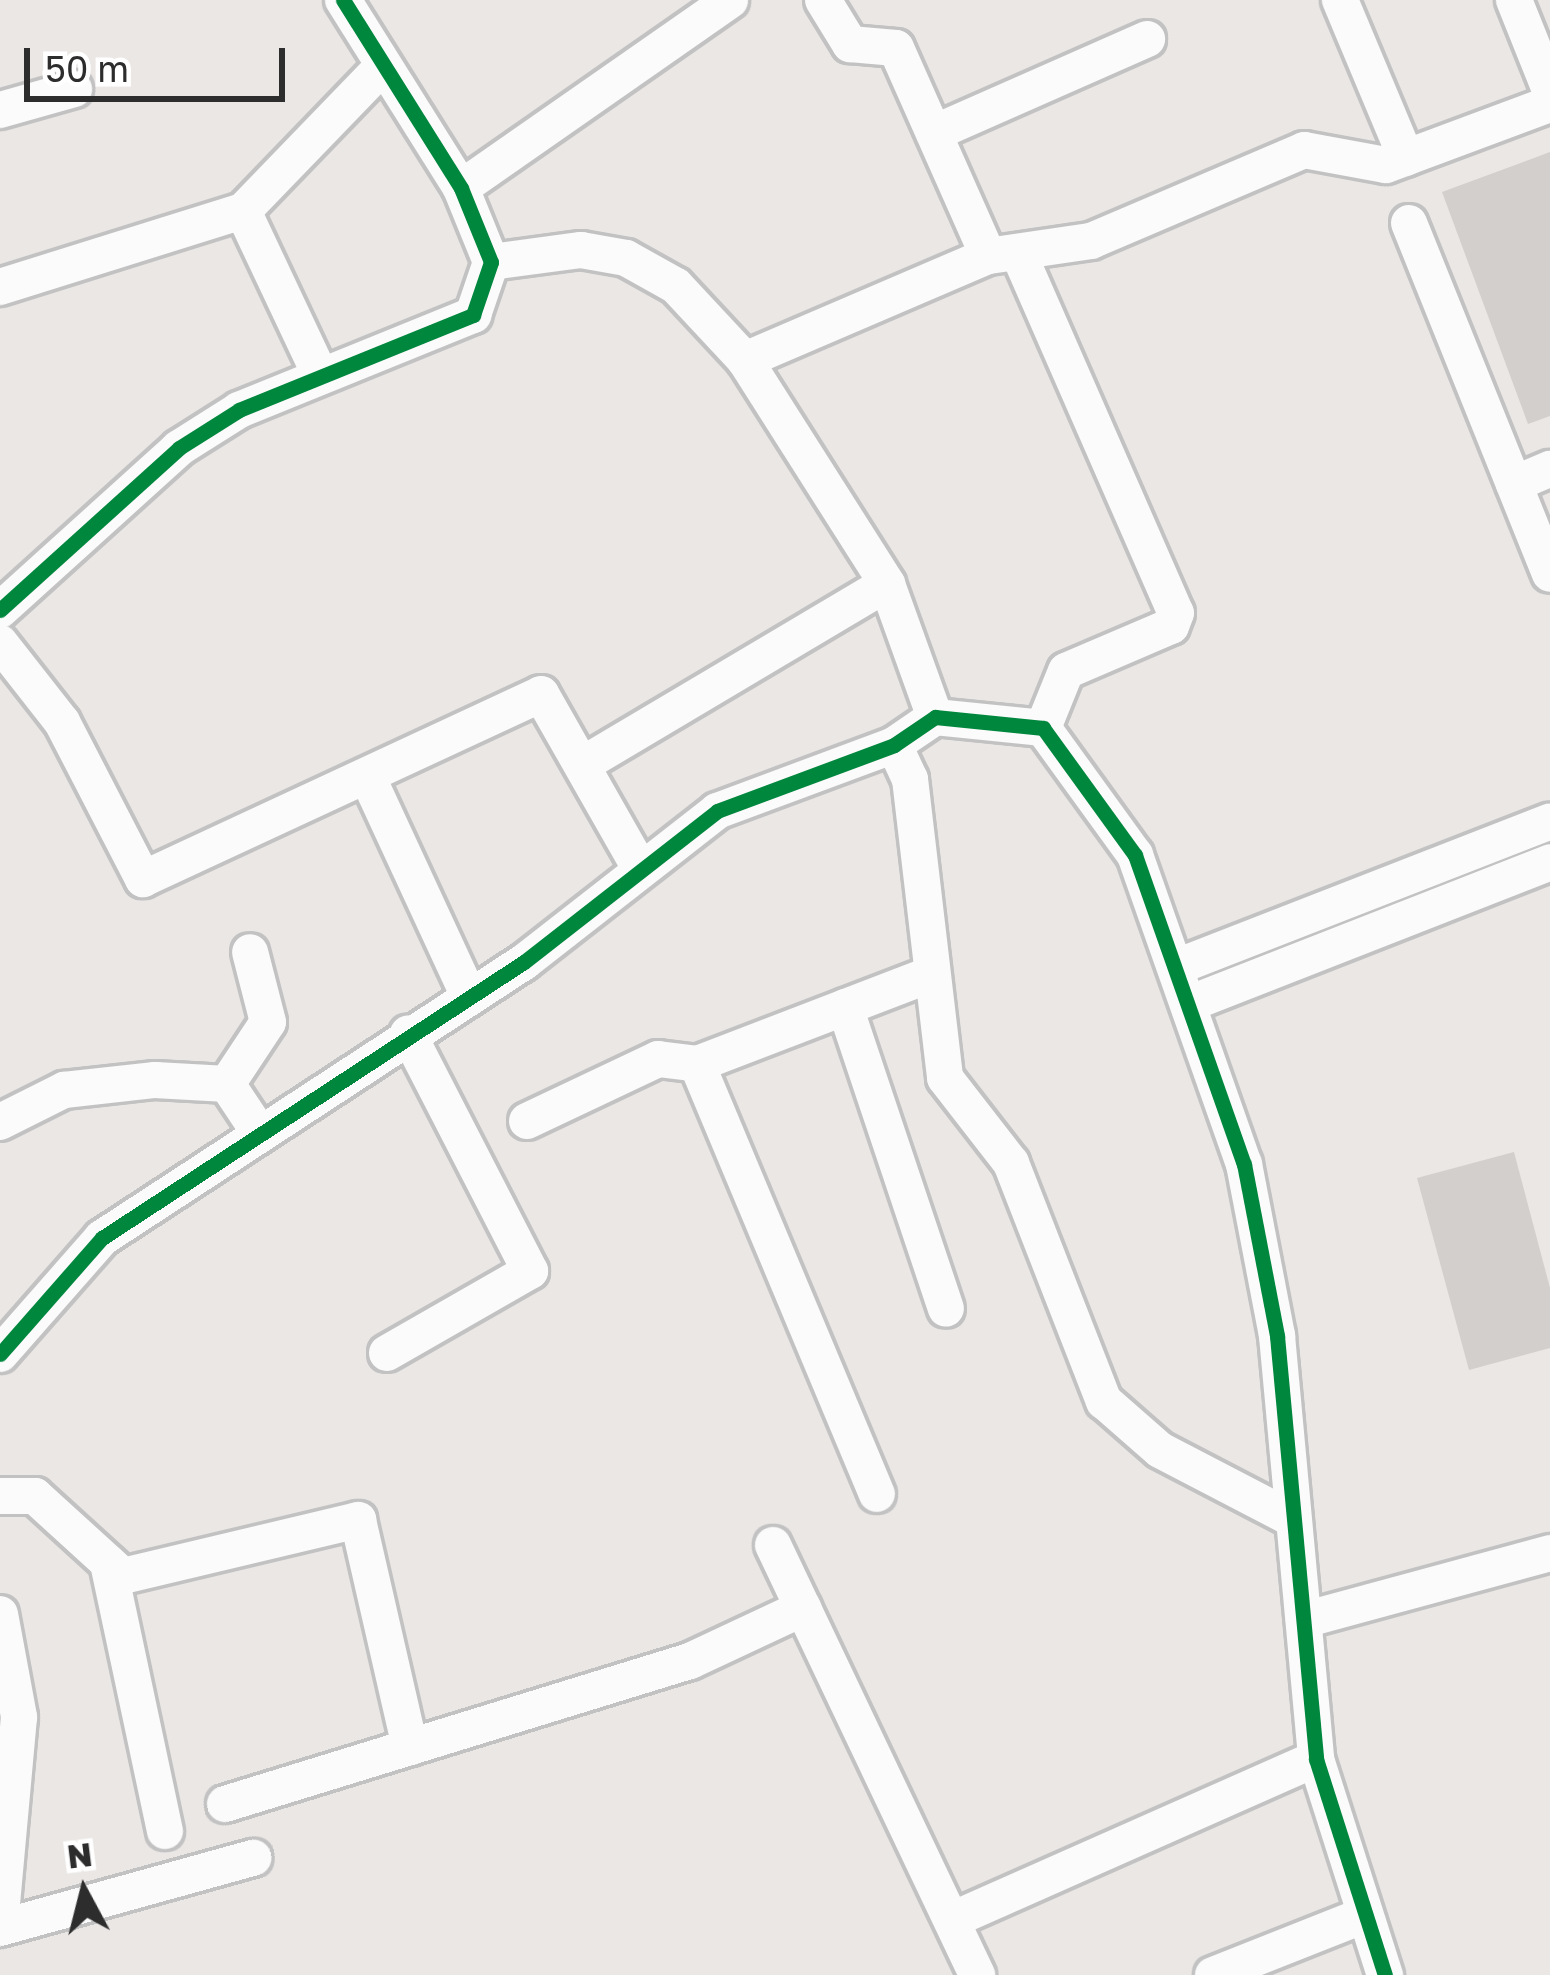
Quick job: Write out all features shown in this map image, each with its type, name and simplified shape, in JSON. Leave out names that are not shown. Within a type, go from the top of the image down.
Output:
[{"type":"street","points":[[823,0],[850,44],[896,49],[934,133],[1003,254],[1176,613],[1171,626],[1066,671],[1043,728]]},
{"type":"street","points":[[1340,0],[1406,158]]},
{"type":"street","points":[[1514,0],[1550,90]]},
{"type":"street","points":[[460,188],[728,1]]},
{"type":"street","points":[[4,597],[179,448],[320,375],[448,332],[473,315],[491,262],[460,188],[382,67],[354,5]]},
{"type":"street","points":[[934,133],[1148,39]]},
{"type":"street","points":[[0,287],[243,211],[382,67]]},
{"type":"street","points":[[0,110],[74,89]]},
{"type":"street","points":[[745,360],[1003,254],[1090,242],[1304,150],[1386,165],[1550,104]]},
{"type":"street","points":[[243,211],[320,375]]},
{"type":"street","points":[[1409,223],[1550,574]]},
{"type":"street","points":[[491,262],[580,250],[626,258],[676,286],[745,360],[887,584],[935,717]]},
{"type":"street","points":[[1514,484],[1550,469]]},
{"type":"street","points":[[585,763],[887,584]]},
{"type":"street","points":[[0,643],[62,722],[143,879],[369,780],[541,694],[585,763],[641,870]]},
{"type":"street","points":[[0,1354],[102,1238],[257,1129],[469,995],[717,811],[894,745],[935,717],[1043,728],[1135,855],[1179,966],[1264,1244],[1287,1516],[1304,1620],[1316,1759],[1385,1975]]},
{"type":"street","points":[[894,745],[910,779],[945,1078],[1012,1163],[1104,1401],[1160,1450],[1287,1516]]},
{"type":"street","points":[[369,780],[469,995]]},
{"type":"street","points":[[1179,966],[1550,821]]},
{"type":"street","points":[[1191,1003],[1550,862]]},
{"type":"street","points":[[227,1084],[268,1022],[250,952]]},
{"type":"street","points":[[527,1121],[658,1059],[698,1064],[931,974]]},
{"type":"street","points":[[845,1007],[946,1309]]},
{"type":"street","points":[[387,1353],[530,1271],[408,1034]]},
{"type":"street","points":[[698,1064],[877,1494]]},
{"type":"street","points":[[0,1122],[64,1090],[227,1084]]},
{"type":"street","points":[[227,1084],[257,1129]]},
{"type":"street","points":[[0,1496],[35,1496],[123,1576],[358,1520],[410,1747]]},
{"type":"street","points":[[773,1545],[977,1975]]},
{"type":"street","points":[[1304,1620],[1550,1553]]},
{"type":"street","points":[[108,1563],[165,1831]]},
{"type":"street","points":[[224,1804],[690,1661],[802,1608]]},
{"type":"street","points":[[0,1614],[9,1716],[0,1926],[253,1858]]},
{"type":"street","points":[[952,1920],[1316,1759]]},
{"type":"street","points":[[1213,1975],[1363,1916]]},
{"type":"building","points":[[1550,152],[1550,416],[1528,424],[1442,192]]},
{"type":"building","points":[[1514,1152],[1550,1288],[1550,1348],[1469,1370],[1417,1178]]},
{"type":"cycle path","points":[[0,610],[179,448],[239,410],[473,315],[491,262],[461,188],[343,0]]},
{"type":"cycle path","points":[[0,1354],[102,1238],[524,962],[717,811],[894,745],[935,717],[1043,728],[1135,855],[1244,1164],[1277,1336],[1316,1759],[1385,1975]]}]
